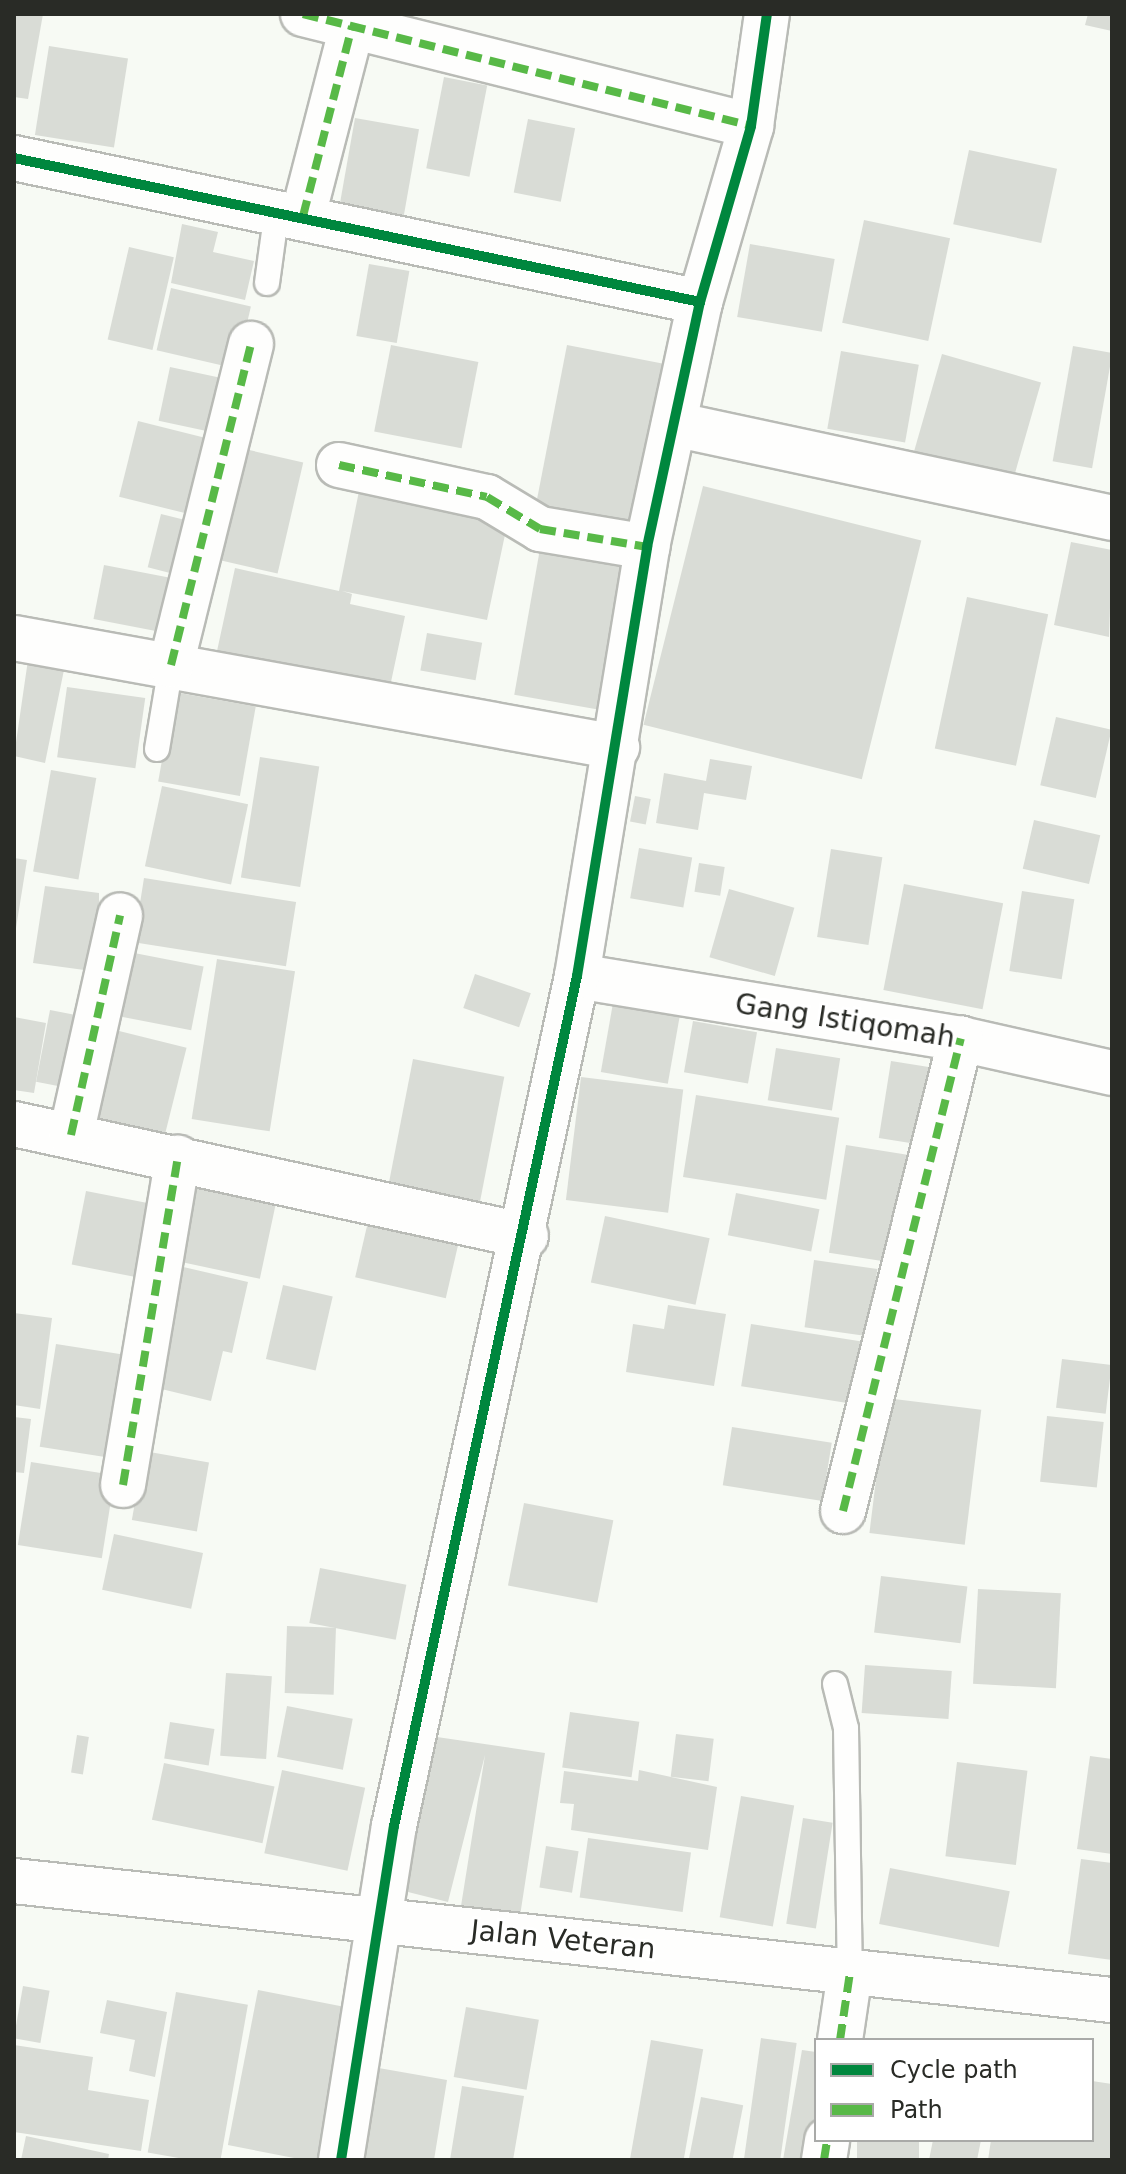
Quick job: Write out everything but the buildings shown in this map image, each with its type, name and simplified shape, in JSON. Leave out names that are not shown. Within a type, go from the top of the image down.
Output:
[{"type":"street","points":[[303,14],[751,126]]},
{"type":"street","points":[[341,2160],[394,1826],[526,1236],[577,976],[617,747],[647,547],[700,302],[751,126],[767,14]]},
{"type":"street","points":[[290,213],[352,26]]},
{"type":"street","points":[[14,158],[290,213],[700,302]]},
{"type":"street","points":[[171,665],[251,344]]},
{"type":"street","points":[[674,424],[1112,518]]},
{"type":"street","points":[[339,465],[487,497],[540,529],[647,547]]},
{"type":"street","points":[[14,638],[617,747]]},
{"type":"street","points":[[71,1135],[120,915]]},
{"type":"street","name":"Gang Istiqomah","points":[[577,976],[961,1039],[1112,1073]]},
{"type":"street","points":[[843,1511],[961,1039]]},
{"type":"street","points":[[14,1124],[526,1236]]},
{"type":"street","points":[[123,1485],[178,1158]]},
{"type":"street","name":"Jalan Veteran","points":[[14,1881],[1112,2000]]},
{"type":"street","points":[[840,2038],[850,1972]]},
{"type":"lane","points":[[267,283],[290,213]]},
{"type":"lane","points":[[157,749],[171,665]]},
{"type":"lane","points":[[835,1684],[846,1728],[850,1972]]},
{"type":"marked path","points":[[303,14],[751,126]]},
{"type":"marked path","points":[[303,216],[352,26]]},
{"type":"marked path","points":[[171,665],[251,344]]},
{"type":"marked path","points":[[339,465],[487,497],[540,529],[647,547]]},
{"type":"marked path","points":[[71,1135],[120,915]]},
{"type":"marked path","points":[[843,1511],[961,1039]]},
{"type":"marked path","points":[[123,1485],[178,1158]]},
{"type":"marked path","points":[[840,2038],[850,1972]]},
{"type":"marked path","points":[[824,2160],[827,2142]]},
{"type":"cycle path","points":[[341,2160],[394,1826],[577,976],[647,547],[700,302],[751,126],[767,14]]},
{"type":"cycle path","points":[[14,158],[700,302]]}]
